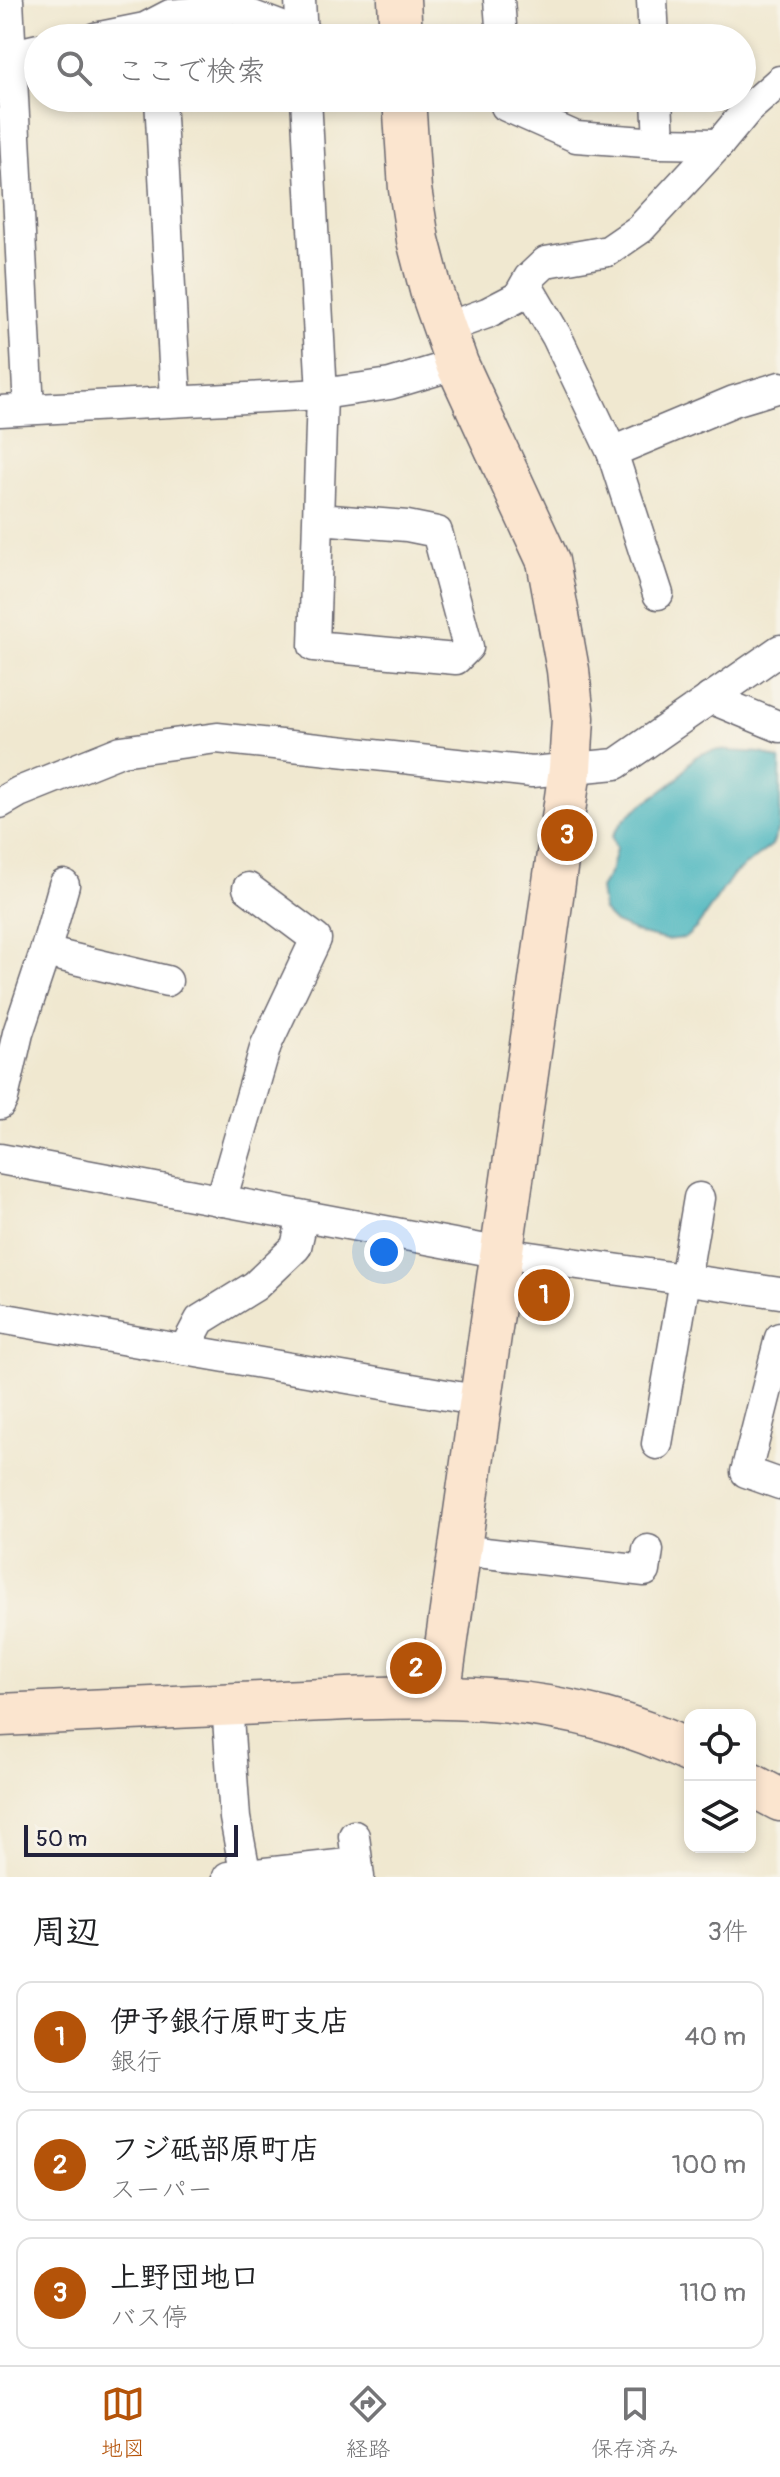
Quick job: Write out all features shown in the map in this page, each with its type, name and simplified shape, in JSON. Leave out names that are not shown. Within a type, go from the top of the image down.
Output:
[{"type":"street","points":[[8,0],[16,57],[15,410],[322,394],[390,384],[451,346],[487,313],[518,297],[529,278],[546,262],[608,251],[640,229],[746,112]]},
{"type":"street","points":[[300,0],[303,24]]},
{"type":"street","points":[[399,0],[400,24]]},
{"type":"street","points":[[499,0],[501,24]]},
{"type":"street","points":[[652,0],[653,24]]},
{"type":"street","points":[[156,20],[170,15],[234,9],[272,24]]},
{"type":"street","points":[[756,102],[780,81]]},
{"type":"street","points":[[161,112],[176,401]]},
{"type":"street","points":[[307,112],[322,394],[314,646],[456,659],[468,647],[437,532],[407,526],[319,519]]},
{"type":"street","points":[[405,112],[410,189],[418,240],[431,290],[451,346],[548,561],[560,616],[572,706],[570,769],[439,1696]]},
{"type":"street","points":[[520,112],[576,137],[719,144]]},
{"type":"street","points":[[658,112],[659,143]]},
{"type":"street","points":[[526,284],[557,337],[612,452],[658,594]]},
{"type":"street","points":[[612,452],[734,401],[780,387]]},
{"type":"street","points":[[0,803],[19,792],[121,751],[217,738],[532,772],[616,764],[780,650]]},
{"type":"street","points":[[710,698],[780,727]]},
{"type":"street","points":[[0,1104],[18,1033],[64,885]]},
{"type":"street","points":[[221,1201],[266,1045],[316,939],[248,888]]},
{"type":"street","points":[[45,952],[167,981]]},
{"type":"street","points":[[0,1159],[502,1253],[780,1293]]},
{"type":"street","points":[[657,1444],[699,1198]]},
{"type":"street","points":[[184,1350],[200,1320],[255,1286],[296,1247],[303,1216]]},
{"type":"street","points":[[0,1318],[481,1401]]},
{"type":"street","points":[[780,1338],[746,1472],[780,1484]]},
{"type":"street","points":[[459,1550],[645,1571],[648,1550]]},
{"type":"street","points":[[0,1715],[439,1696],[564,1709],[627,1727],[684,1750]]},
{"type":"street","points":[[227,1704],[239,1876],[356,1859]]},
{"type":"street","points":[[756,1787],[780,1800]]},
{"type":"water","points":[[715,750],[762,753],[780,760],[780,827],[772,845],[733,875],[697,927],[685,938],[666,940],[615,923],[603,911],[600,888],[610,872],[616,849],[612,837],[626,818],[677,779],[694,758]]},
{"type":"place","name":"上野団地口","points":[[567,835]]},
{"type":"place","name":"伊予銀行原町支店","points":[[544,1295]]},
{"type":"place","name":"フジ砥部原町店","points":[[416,1668]]}]
